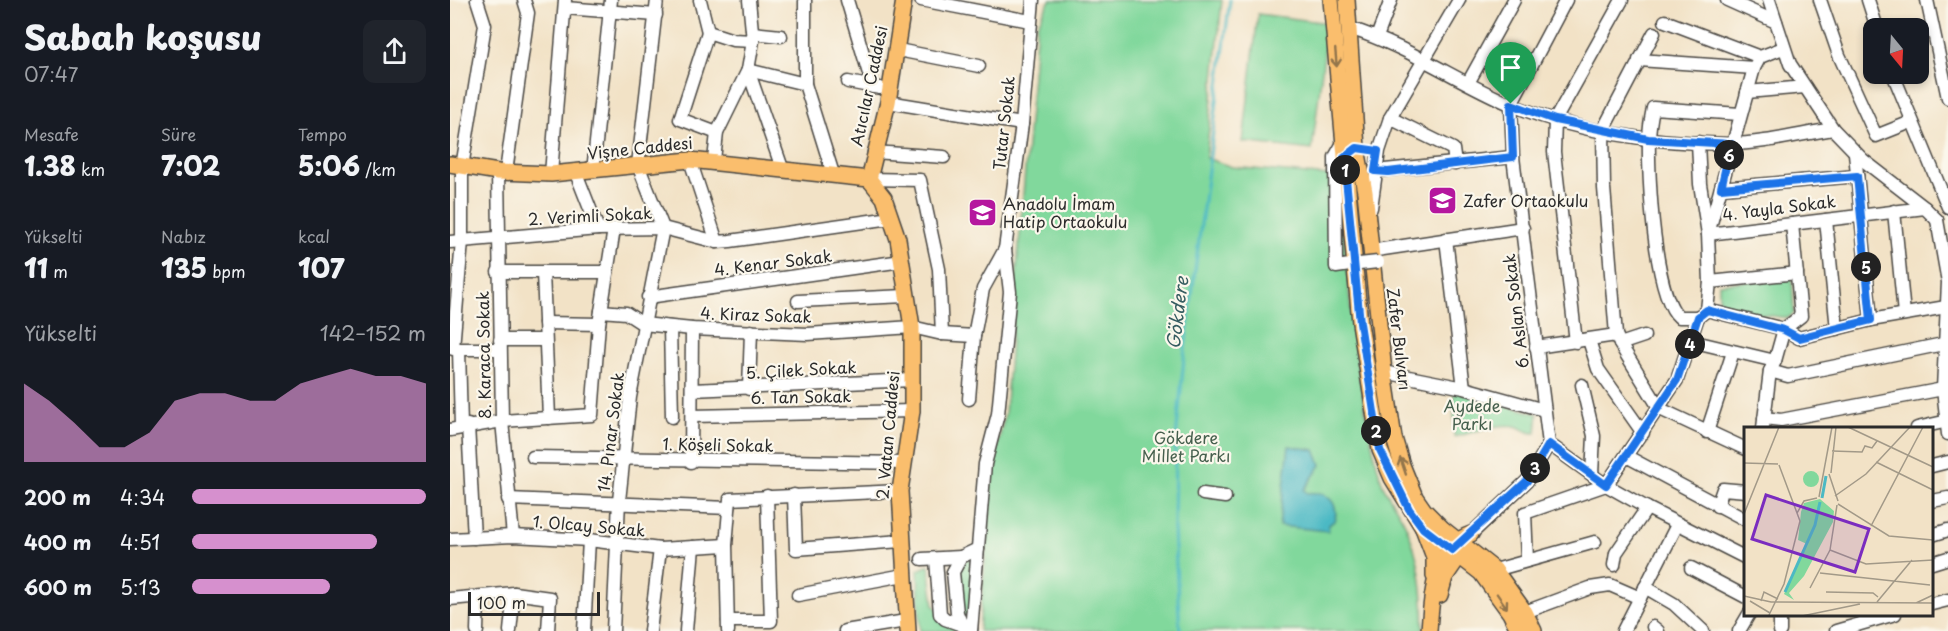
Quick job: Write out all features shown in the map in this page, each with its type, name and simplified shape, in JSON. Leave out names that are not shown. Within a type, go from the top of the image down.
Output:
[{"type":"main road","name":"Atıcılar Caddesi","points":[[869,179],[898,50],[904,0]]},
{"type":"main road","name":"Zafer Bulvarı","points":[[1331,0],[1348,150],[1360,323],[1380,450],[1409,509],[1423,528],[1462,545]]},
{"type":"main road","name":"Zafer Bulvarı","points":[[1347,0],[1349,28],[1348,150],[1374,256],[1384,372],[1394,438],[1414,497],[1443,530],[1462,545],[1525,612],[1534,631]]},
{"type":"main road","name":"Vişne Caddesi","points":[[456,165],[502,172],[551,174],[690,160],[714,160],[869,179]]},
{"type":"main road","name":"2. Vatan Caddesi","points":[[869,179],[884,198],[891,218],[902,261],[912,327],[912,411],[900,491],[907,626]]},
{"type":"main road","points":[[1423,528],[1434,557],[1438,582],[1436,631]]},
{"type":"main road","points":[[1429,631],[1438,582],[1445,577],[1462,545]]},
{"type":"main road","name":"Zafer Bulvarı","points":[[1488,572],[1519,631]]},
{"type":"main road","points":[[1438,582],[1458,576],[1488,572]]},
{"type":"street","points":[[474,538],[460,428],[454,349],[456,165],[484,24],[477,0]]},
{"type":"street","name":"8. Karaca Sokak","points":[[513,536],[502,421],[498,272],[502,172],[528,14],[524,0]]},
{"type":"street","points":[[657,0],[638,165],[663,228]]},
{"type":"street","points":[[700,0],[708,32],[680,119],[717,132]]},
{"type":"street","points":[[714,160],[717,132],[748,70],[753,37],[749,0]]},
{"type":"street","points":[[806,0],[805,84],[832,174]]},
{"type":"street","points":[[848,0],[873,87]]},
{"type":"street","points":[[921,0],[1030,21]]},
{"type":"street","name":"Tutar Sokak","points":[[1005,249],[1022,124],[1033,0]]},
{"type":"street","points":[[1377,37],[1391,0]]},
{"type":"street","points":[[1468,83],[1514,0]]},
{"type":"street","points":[[1511,104],[1566,0]]},
{"type":"street","points":[[1576,342],[1554,152],[1555,120],[1622,0]]},
{"type":"street","points":[[1727,0],[1776,22]]},
{"type":"street","points":[[1769,0],[1783,48],[1833,129],[1855,153],[1925,208],[1946,215]]},
{"type":"street","points":[[1821,0],[1839,55],[1876,136],[1911,122]]},
{"type":"street","points":[[1868,0],[1874,18]]},
{"type":"street","points":[[1927,0],[1948,98]]},
{"type":"street","points":[[1368,226],[1378,151],[1390,118],[1425,59],[1455,1]]},
{"type":"street","points":[[551,174],[565,4],[611,6],[656,15]]},
{"type":"street","points":[[593,171],[611,6]]},
{"type":"street","points":[[1665,21],[1757,62]]},
{"type":"street","points":[[1349,28],[1377,37],[1425,59],[1511,104],[1555,120],[1602,130],[1648,139],[1731,144],[1833,129]]},
{"type":"street","points":[[708,32],[733,40],[780,36]]},
{"type":"street","points":[[1653,33],[1602,130],[1604,189],[1618,340],[1660,408],[1744,448]]},
{"type":"street","points":[[1639,60],[1757,62],[1783,48]]},
{"type":"street","points":[[898,50],[979,66]]},
{"type":"street","points":[[1708,234],[1731,144],[1757,62]]},
{"type":"street","points":[[748,70],[805,84]]},
{"type":"street","points":[[748,70],[782,168]]},
{"type":"street","points":[[848,82],[873,87],[889,96],[1022,124]]},
{"type":"street","points":[[1897,84],[1946,215],[1944,382],[1947,426]]},
{"type":"street","points":[[1746,92],[1805,87]]},
{"type":"street","name":"6. Aslan Sokak","points":[[1511,104],[1513,157],[1549,444]]},
{"type":"street","points":[[1740,114],[1653,108],[1648,139],[1655,236],[1663,286],[1671,310],[1679,317],[1703,313],[1784,330],[1799,338],[1871,320],[1946,307]]},
{"type":"street","points":[[1390,118],[1453,149],[1455,164]]},
{"type":"street","points":[[1527,560],[1525,513],[1606,485],[1677,380],[1690,341],[1703,313],[1710,282],[1708,234],[1700,184],[1698,142]]},
{"type":"street","points":[[1378,151],[1348,150],[1335,158],[1336,267],[1446,239],[1522,228]]},
{"type":"street","points":[[874,152],[944,157]]},
{"type":"street","points":[[1855,153],[1871,320]]},
{"type":"street","points":[[1375,171],[1513,157]]},
{"type":"street","points":[[690,160],[717,242],[891,218]]},
{"type":"street","points":[[576,173],[598,229]]},
{"type":"street","points":[[1721,188],[1857,176]]},
{"type":"street","points":[[869,179],[920,180],[939,268],[942,334]]},
{"type":"street","name":"4. Yayla Sokak","points":[[1708,234],[1925,208]]},
{"type":"street","points":[[1894,212],[1904,314]]},
{"type":"street","points":[[1826,220],[1837,329]]},
{"type":"street","points":[[1792,224],[1801,316],[1784,330],[1772,366],[1764,423],[1944,382]]},
{"type":"street","name":"2. Verimli Sokak","points":[[456,242],[598,229],[663,228],[717,242]]},
{"type":"street","name":"14. Pınar Sokak","points":[[613,631],[623,460],[643,324],[663,228]]},
{"type":"street","points":[[460,428],[502,421],[592,415],[599,324],[614,229]]},
{"type":"street","points":[[1446,239],[1464,388]]},
{"type":"street","points":[[969,399],[974,336],[983,289],[1005,249]]},
{"type":"street","points":[[968,628],[978,549],[985,464],[998,414],[1010,292],[1005,249]]},
{"type":"street","name":"4. Kenar Sokak","points":[[648,297],[902,261]]},
{"type":"street","points":[[498,272],[607,272]]},
{"type":"street","points":[[543,272],[549,418]]},
{"type":"street","points":[[1710,282],[1797,273]]},
{"type":"street","points":[[798,301],[906,296]]},
{"type":"street","name":"4. Kiraz Sokak","points":[[601,310],[626,313],[643,324],[692,329],[808,334],[912,327],[942,334],[974,336]]},
{"type":"street","points":[[545,323],[599,324]]},
{"type":"street","points":[[670,327],[672,417]]},
{"type":"street","points":[[691,462],[692,329]]},
{"type":"street","points":[[749,389],[751,331]]},
{"type":"street","points":[[1536,347],[1644,336]]},
{"type":"street","points":[[454,349],[545,340]]},
{"type":"street","points":[[1589,340],[1598,369],[1643,433]]},
{"type":"street","points":[[1690,341],[1772,366],[1788,376],[1946,343]]},
{"type":"street","points":[[1707,432],[1732,352]]},
{"type":"street","points":[[1384,372],[1464,388],[1544,410]]},
{"type":"street","name":"5. Çilek Sokak","points":[[671,398],[749,389],[912,380]]},
{"type":"street","points":[[1582,385],[1594,436],[1592,474]]},
{"type":"street","name":"6. Tan Sokak","points":[[692,416],[912,411]]},
{"type":"street","points":[[1462,545],[1527,481],[1549,444],[1606,485],[1677,525],[1744,557]]},
{"type":"street","points":[[1626,456],[1744,519]]},
{"type":"street","name":"1. Köşeli Sokak","points":[[533,458],[691,462],[903,463]]},
{"type":"street","points":[[1933,466],[1948,462]]},
{"type":"street","points":[[1717,506],[1723,489],[1744,491]]},
{"type":"street","points":[[508,499],[729,503],[767,496],[900,491]]},
{"type":"street","points":[[1203,494],[1225,497]]},
{"type":"street","points":[[794,495],[796,549],[901,541]]},
{"type":"street","points":[[729,503],[726,545],[728,626],[771,621],[767,496]]},
{"type":"street","points":[[1933,501],[1948,498]]},
{"type":"street","points":[[1614,565],[1616,553],[1647,508]]},
{"type":"street","points":[[1623,631],[1677,525]]},
{"type":"street","points":[[1933,535],[1948,530]]},
{"type":"street","name":"1. Olcay Sokak","points":[[450,539],[513,536],[589,540],[660,549],[726,545]]},
{"type":"street","points":[[584,631],[589,540]]},
{"type":"street","points":[[1488,572],[1595,542]]},
{"type":"street","points":[[687,631],[693,547]]},
{"type":"street","points":[[650,631],[660,549]]},
{"type":"street","points":[[922,559],[961,557],[978,549]]},
{"type":"street","points":[[961,557],[955,564],[954,586],[957,613],[968,628]]},
{"type":"street","points":[[1933,563],[1948,558]]},
{"type":"street","points":[[936,559],[940,614],[945,619],[968,628]]},
{"type":"street","points":[[1691,568],[1744,596]]},
{"type":"street","points":[[798,595],[904,575]]},
{"type":"street","points":[[1525,612],[1590,588],[1610,585],[1674,604],[1703,631]]},
{"type":"street","points":[[510,631],[514,593]]},
{"type":"street","points":[[450,599],[514,593],[550,598],[548,631]]},
{"type":"street","points":[[477,631],[478,597]]},
{"type":"street","points":[[1933,604],[1948,600]]},
{"type":"street","points":[[1739,631],[1748,616]]},
{"type":"street","points":[[1836,631],[1851,629],[1892,616]]},
{"type":"street","points":[[845,631],[907,626]]},
{"type":"green space","name":"Gökdere Millet Parkı","points":[[1050,0],[1222,0],[1206,158],[1232,167],[1340,177],[1353,330],[1364,406],[1381,480],[1405,524],[1418,563],[1422,590],[1423,631],[979,631],[993,466],[1005,414],[1037,25]]},
{"type":"green space","points":[[1258,14],[1328,23],[1312,150],[1243,142]]},
{"type":"green space","points":[[1792,277],[1794,313],[1788,318],[1719,309],[1719,284]]},
{"type":"green space","name":"Aydede Parkı","points":[[1454,391],[1538,414],[1536,433],[1507,425],[1454,437]]},
{"type":"green space","points":[[972,555],[970,624],[965,622],[957,587],[959,565]]},
{"type":"green space","points":[[929,565],[934,606],[966,631],[920,631],[918,570]]},
{"type":"water","points":[[1289,446],[1315,450],[1321,465],[1304,490],[1307,493],[1325,495],[1333,502],[1335,520],[1329,525],[1328,531],[1279,526]]},
{"type":"waterway","name":"Gökdere","points":[[1180,631],[1174,530],[1175,450],[1185,348],[1230,0]]},
{"type":"place","name":"Zafer Ortaokulu","points":[[1442,201]]},
{"type":"place","name":"Anadolu İmam Hatip Ortaokulu","points":[[982,213]]},
{"type":"route","points":[[1511,104],[1555,120],[1648,139],[1731,144],[1721,188],[1857,176],[1871,320],[1799,338],[1784,330],[1707,310],[1698,317],[1677,380],[1606,485],[1549,444],[1527,481],[1471,534],[1459,540],[1452,550],[1423,528],[1409,509],[1380,450],[1360,323],[1344,158],[1357,148],[1369,148],[1378,151],[1375,171],[1388,172],[1513,157],[1511,104]]}]
